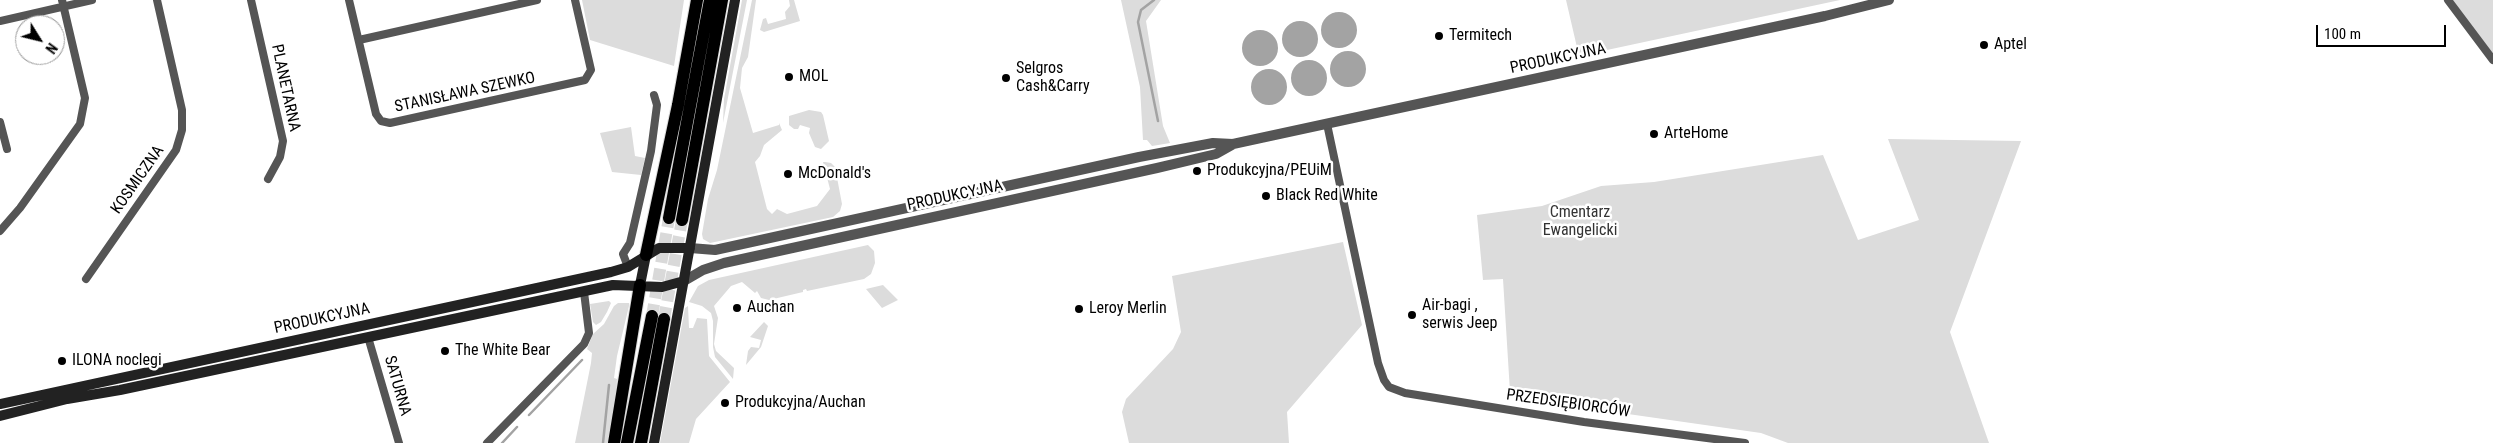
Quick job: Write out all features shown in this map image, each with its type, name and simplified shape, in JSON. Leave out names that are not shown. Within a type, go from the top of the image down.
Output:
[{"type":"highway","points":[[646,255],[678,105],[697,0]]},
{"type":"highway","points":[[710,0],[676,219],[722,0]]},
{"type":"highway","points":[[614,443],[640,285]]},
{"type":"highway","points":[[626,443],[658,317],[640,443]]},
{"type":"main road","points":[[654,443],[735,0]]},
{"type":"main road","name":"PRODUKCYJNA","points":[[0,404],[628,267],[659,248],[690,248]]},
{"type":"main road","points":[[640,285],[646,255]]},
{"type":"main road","name":"PRODUKCYJNA","points":[[0,416],[67,399],[120,390],[613,285],[662,287],[684,281]]},
{"type":"main road","points":[[453,306],[455,318]]},
{"type":"street","points":[[0,21],[63,3],[92,0]]},
{"type":"street","name":"KOSMICZNA","points":[[86,279],[176,150],[182,130],[182,110],[156,0]]},
{"type":"street","name":"PLANETARNA","points":[[251,0],[283,141],[280,157],[268,179]]},
{"type":"street","name":"STANISŁAWA SZEWKO","points":[[349,0],[376,114],[381,121],[390,123],[580,82],[589,76],[591,70],[575,0]]},
{"type":"street","points":[[359,40],[537,0]]},
{"type":"street","name":"PRODUKCYJNA","points":[[690,248],[715,250],[1139,157],[1213,143],[1233,144],[1825,16],[1889,0]]},
{"type":"street","points":[[2448,0],[2493,60]]},
{"type":"street","points":[[0,231],[20,208],[80,124],[85,98],[63,3]]},
{"type":"street","points":[[628,267],[623,257],[630,243],[651,151],[657,105],[654,95]]},
{"type":"street","points":[[0,122],[7,149]]},
{"type":"street","name":"PRZEDSIĘBIORCÓW","points":[[1327,124],[1378,362],[1384,380],[1389,387],[1405,393],[1584,422],[1745,443]]},
{"type":"street","name":"PRODUKCYJNA","points":[[684,281],[703,270],[724,263],[1216,154],[1233,144]]},
{"type":"street","points":[[1139,157],[1140,171]]},
{"type":"street","points":[[487,443],[584,344],[589,335],[590,326],[584,292]]},
{"type":"street","name":"SATURNA","points":[[368,337],[399,443]]},
{"type":"green space","points":[[582,0],[684,0],[674,66],[590,40]]},
{"type":"green space","points":[[742,0],[747,0],[723,123],[724,99]]},
{"type":"green space","points":[[752,0],[756,0],[748,57],[742,68],[740,88],[753,133],[779,125],[779,123],[782,130],[764,145],[760,156],[755,162],[767,209],[772,214],[777,209],[787,214],[817,206],[830,189],[823,162],[831,163],[835,167],[842,204],[840,211],[833,217],[710,243],[703,239],[702,234],[708,199],[717,170]]},
{"type":"green space","points":[[789,0],[794,0],[800,21],[764,32],[760,30],[763,19],[766,18],[768,24],[786,19],[785,12],[790,6]]},
{"type":"green space","points":[[1121,0],[1161,0],[1146,21],[1163,126],[1170,143],[1152,146],[1147,140],[1143,140],[1140,87]]},
{"type":"green space","points":[[1566,0],[1840,0],[1579,56]]},
{"type":"green space","points":[[2449,0],[2493,0],[2493,59]]},
{"type":"green space","points":[[809,110],[821,112],[823,115],[829,141],[821,149],[815,147],[809,133],[810,128],[800,125],[798,129],[794,129],[789,125],[789,116]]},
{"type":"green space","points":[[631,127],[635,156],[645,158],[641,175],[612,172],[600,133]]},
{"type":"green space","name":"Cmentarz Ewangelicki","points":[[1888,139],[2021,141],[1950,332],[1989,443],[1788,443],[1761,433],[1558,404],[1510,392],[1503,279],[1483,280],[1477,215],[1542,206],[1601,186],[1654,182],[1823,155],[1858,240],[1919,220]]},
{"type":"green space","points":[[1343,242],[1362,325],[1287,412],[1289,443],[1129,443],[1122,412],[1126,399],[1173,349],[1181,332],[1172,276]]},
{"type":"green space","points":[[868,245],[874,251],[875,263],[871,274],[864,279],[807,291],[806,289],[803,292],[769,300],[761,298],[757,291],[755,293],[742,282],[731,286],[714,306],[718,318],[714,344],[716,351],[734,368],[733,379],[715,357],[711,313],[702,306],[689,302],[698,286],[709,280]]},
{"type":"green space","points":[[883,285],[898,300],[882,308],[866,289]]},
{"type":"green space","points":[[609,301],[611,303],[607,312],[601,322],[596,325],[593,322],[590,304]]},
{"type":"green space","points":[[618,303],[629,303],[629,306],[617,356],[614,378],[617,379],[616,402],[609,443],[575,443],[591,363],[592,353],[587,349],[593,334],[604,324],[614,306]]},
{"type":"green space","points":[[688,306],[689,328],[693,328],[697,318],[707,319],[709,356],[730,382],[696,419],[689,443],[660,443],[685,308]]},
{"type":"green space","points":[[764,322],[768,326],[761,347],[746,365],[748,351],[751,347],[759,348],[761,340],[750,337]]},
{"type":"shaded area","points":[[1339,12],[1346,13],[1352,17],[1356,23],[1356,37],[1352,43],[1346,47],[1339,48],[1332,47],[1326,43],[1322,37],[1321,30],[1322,23],[1326,17],[1332,13]]},
{"type":"shaded area","points":[[1300,21],[1307,22],[1313,26],[1317,32],[1317,46],[1313,52],[1307,56],[1300,57],[1293,56],[1287,52],[1283,46],[1282,39],[1283,32],[1287,26],[1293,22]]},
{"type":"shaded area","points":[[1260,30],[1267,31],[1273,35],[1277,41],[1277,55],[1273,61],[1267,65],[1260,66],[1253,65],[1247,61],[1243,55],[1242,48],[1243,41],[1247,35],[1253,31]]},
{"type":"shaded area","points":[[1348,51],[1355,52],[1361,56],[1365,62],[1365,76],[1361,82],[1355,86],[1348,87],[1341,86],[1335,82],[1331,76],[1330,69],[1331,62],[1335,56],[1341,52]]},
{"type":"shaded area","points":[[1309,60],[1316,61],[1322,65],[1326,71],[1326,85],[1322,91],[1316,95],[1309,96],[1302,95],[1296,91],[1292,85],[1291,78],[1292,71],[1296,65],[1302,61]]},
{"type":"shaded area","points":[[1269,69],[1276,70],[1282,74],[1286,80],[1286,94],[1282,100],[1276,104],[1269,105],[1262,104],[1256,100],[1252,94],[1251,87],[1252,80],[1256,74],[1262,70]]},
{"type":"waterway","points":[[1154,0],[1141,10],[1138,22],[1158,121]]},
{"type":"waterway","points":[[529,415],[582,360]]},
{"type":"waterway","points":[[603,443],[609,385]]},
{"type":"waterway","points":[[502,443],[517,427]]},
{"type":"tunnel","points":[[652,316],[669,218]]},
{"type":"tunnel","points":[[664,319],[682,220]]},
{"type":"place","name":"Termitech","points":[[1439,36]]},
{"type":"place","name":"Aptel","points":[[1984,45]]},
{"type":"place","name":"MOL","points":[[789,77]]},
{"type":"place","name":"Selgros Cash&Carry","points":[[1006,78]]},
{"type":"place","name":"ArteHome","points":[[1654,134]]},
{"type":"place","name":"Produkcyjna/PEUiM","points":[[1197,171]]},
{"type":"place","name":"McDonald's","points":[[788,174]]},
{"type":"place","name":"Black Red White","points":[[1266,196]]},
{"type":"place","name":"Auchan","points":[[737,308]]},
{"type":"place","name":"Leroy Merlin","points":[[1079,309]]},
{"type":"place","name":"Air-bagi , serwis Jeep","points":[[1412,315]]},
{"type":"place","name":"The White Bear","points":[[445,351]]},
{"type":"place","name":"ILONA noclegi","points":[[62,361]]},
{"type":"place","name":"Produkcyjna/Auchan","points":[[725,403]]}]
